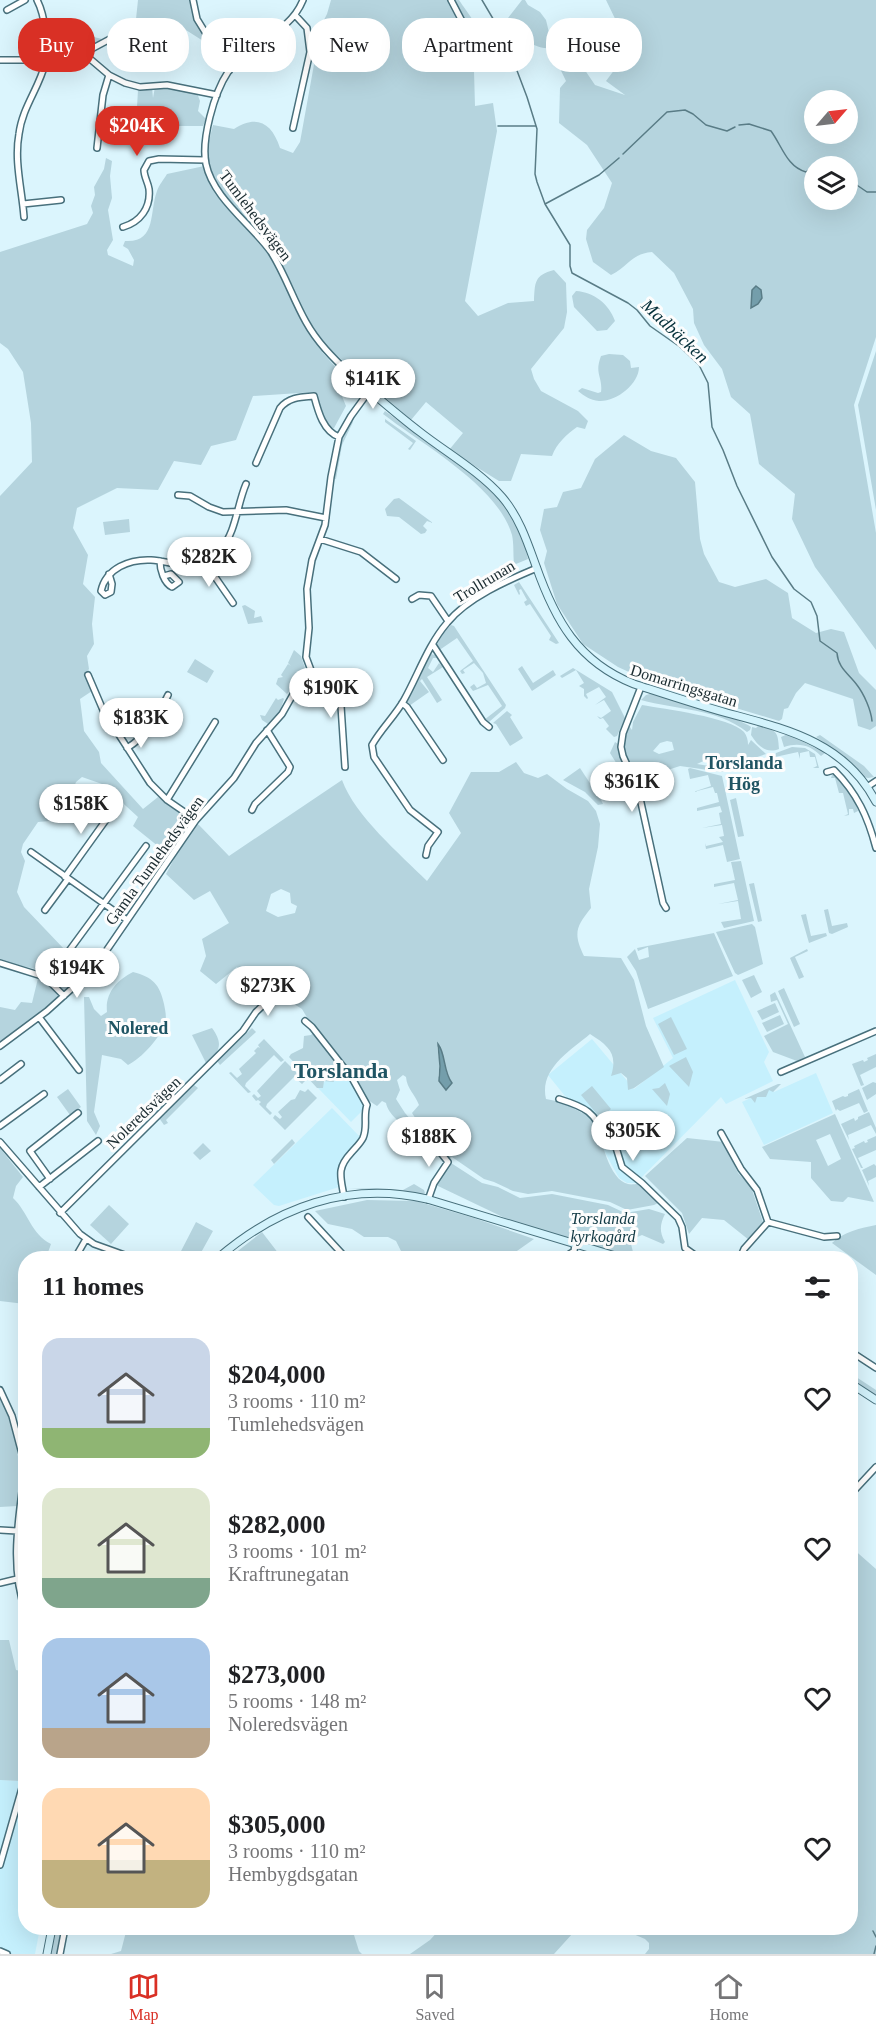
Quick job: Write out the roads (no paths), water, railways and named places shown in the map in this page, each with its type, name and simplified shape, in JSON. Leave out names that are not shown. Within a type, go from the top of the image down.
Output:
[{"type":"street","points":[[7,10],[25,0]]},
{"type":"street","points":[[37,0],[43,18]]},
{"type":"street","points":[[193,0],[201,24]]},
{"type":"street","name":"Tumlehedsvägen","points":[[291,18],[303,0]]},
{"type":"street","points":[[451,0],[460,18]]},
{"type":"street","points":[[293,128],[310,52],[307,28],[295,15]]},
{"type":"street","points":[[0,60],[18,59]]},
{"type":"street","points":[[95,64],[109,75],[135,86],[167,85],[217,95]]},
{"type":"street","points":[[24,218],[18,135],[24,110],[41,72]]},
{"type":"street","name":"Tumlehedsvägen","points":[[228,72],[217,95],[205,141],[205,160],[210,177],[277,262],[304,319],[314,334],[350,374]]},
{"type":"street","points":[[97,148],[103,94],[109,75]]},
{"type":"street","name":"Tumlehedsvägen","points":[[123,227],[136,222],[143,214],[149,194],[144,170],[150,161],[159,159],[205,160]]},
{"type":"street","points":[[23,204],[61,200]]},
{"type":"street","name":"Domarringsgatan","points":[[350,374],[498,492],[522,526],[559,621],[580,648],[607,671],[641,687],[797,733],[838,757],[867,787],[876,802]]},
{"type":"street","points":[[345,767],[341,706],[312,673],[306,657],[309,628],[308,589],[310,569],[326,518],[339,437],[370,390]]},
{"type":"street","points":[[256,463],[280,408],[284,403],[293,399],[314,396],[328,430],[339,437]]},
{"type":"street","points":[[109,574],[121,566],[136,561],[160,561],[185,565],[204,561],[216,554],[230,535],[246,484]]},
{"type":"street","points":[[178,495],[190,496],[215,510],[237,512],[286,510],[326,518]]},
{"type":"street","points":[[320,539],[361,552],[396,579]]},
{"type":"street","points":[[160,561],[160,570],[164,576]]},
{"type":"street","points":[[204,561],[233,603]]},
{"type":"street","name":"Trollrunan","points":[[426,855],[428,846],[438,832],[410,810],[372,751],[374,741],[402,703],[448,621],[460,610],[499,585],[537,568]]},
{"type":"street","name":"Trollrunan","points":[[412,599],[428,594],[448,621]]},
{"type":"street","points":[[433,645],[483,723],[489,727]]},
{"type":"street","name":"Gamla Tumlehedsvägen","points":[[0,1046],[39,1017],[102,957],[196,820],[234,778],[256,743],[282,714],[299,684],[312,673]]},
{"type":"street","points":[[88,675],[103,710],[150,783],[167,800],[196,820]]},
{"type":"street","points":[[641,687],[623,733],[621,747],[638,789],[666,908]]},
{"type":"street","points":[[127,748],[144,736],[168,695]]},
{"type":"street","points":[[402,703],[443,760]]},
{"type":"street","points":[[167,800],[215,722]]},
{"type":"street","points":[[252,810],[255,804],[290,768],[267,730]]},
{"type":"street","points":[[827,772],[834,770],[858,799],[867,815],[876,849]]},
{"type":"street","points":[[867,787],[876,781]]},
{"type":"street","points":[[45,910],[116,806]]},
{"type":"street","points":[[66,955],[146,846]]},
{"type":"street","points":[[31,852],[127,920]]},
{"type":"street","points":[[0,963],[45,977],[63,996]]},
{"type":"street","name":"Noleredsvägen","points":[[60,1213],[245,1030],[256,1012],[277,992]]},
{"type":"street","points":[[39,1017],[79,1070]]},
{"type":"street","points":[[305,1021],[312,1026],[352,1078],[367,1105],[364,1111],[366,1128],[363,1138],[341,1166],[340,1177],[344,1197]]},
{"type":"street","points":[[781,1072],[876,1031]]},
{"type":"street","points":[[0,1080],[21,1064]]},
{"type":"street","points":[[1,1123],[44,1094]]},
{"type":"street","points":[[559,1099],[582,1109],[598,1120],[605,1138],[610,1137],[614,1141],[622,1167],[678,1218],[682,1227],[685,1248],[689,1251]]},
{"type":"street","points":[[50,1179],[30,1151],[78,1113]]},
{"type":"street","points":[[420,1132],[433,1143],[448,1162],[434,1183],[428,1200]]},
{"type":"street","points":[[721,1133],[741,1169],[757,1190],[768,1222]]},
{"type":"street","points":[[39,1187],[98,1141]]},
{"type":"street","points":[[0,1142],[60,1213],[86,1239],[116,1251]]},
{"type":"street","points":[[227,1251],[258,1227],[282,1214],[312,1204],[373,1193],[428,1200],[597,1251]]},
{"type":"street","points":[[308,1216],[340,1251]]},
{"type":"street","points":[[768,1222],[824,1236],[837,1236]]},
{"type":"street","points":[[743,1251],[768,1222]]},
{"type":"street","points":[[79,1251],[86,1239]]},
{"type":"street","points":[[574,1251],[575,1245]]},
{"type":"street","points":[[858,1356],[876,1368]]},
{"type":"street","points":[[858,1388],[876,1400]]},
{"type":"street","points":[[0,1390],[12,1416],[18,1440]]},
{"type":"street","points":[[858,1486],[876,1467]]},
{"type":"street","points":[[18,1522],[16,1578],[18,1585]]},
{"type":"street","points":[[0,1530],[17,1530]]},
{"type":"street","points":[[0,1582],[16,1578]]},
{"type":"street","points":[[0,1865],[18,1802]]},
{"type":"street","points":[[47,1954],[51,1935]]},
{"type":"street","points":[[60,1954],[64,1935]]},
{"type":"street","points":[[0,1951],[7,1954]]},
{"type":"waterway","name":"Madbäcken","points":[[482,0],[505,39],[527,97],[537,129],[535,174],[537,182],[545,204],[570,245],[572,273],[628,303],[650,326],[680,347],[699,365],[708,383],[712,427],[737,486],[772,557],[794,589],[811,602],[817,616],[820,641],[837,653],[842,667],[865,697],[872,721]]},
{"type":"waterway","points":[[623,154],[667,112],[685,110],[706,125],[727,131],[735,127]]},
{"type":"waterway","points":[[739,125],[749,124],[771,131],[789,161],[804,171]]},
{"type":"waterway","points":[[498,126],[535,126]]},
{"type":"waterway","points":[[545,204],[599,175],[619,158]]},
{"type":"waterway","points":[[858,186],[867,192],[876,192]]},
{"type":"waterway","points":[[873,1931],[876,1937]]},
{"type":"waterway","points":[[874,1954],[876,1946]]},
{"type":"district","name":"Torslanda Hög","points":[[744,774]]},
{"type":"district","name":"Nolered","points":[[138,1028]]},
{"type":"district","name":"Torslanda","points":[[341,1070]]},
{"type":"park label","name":"Torslanda kyrkogård","points":[[603,1227]]}]
